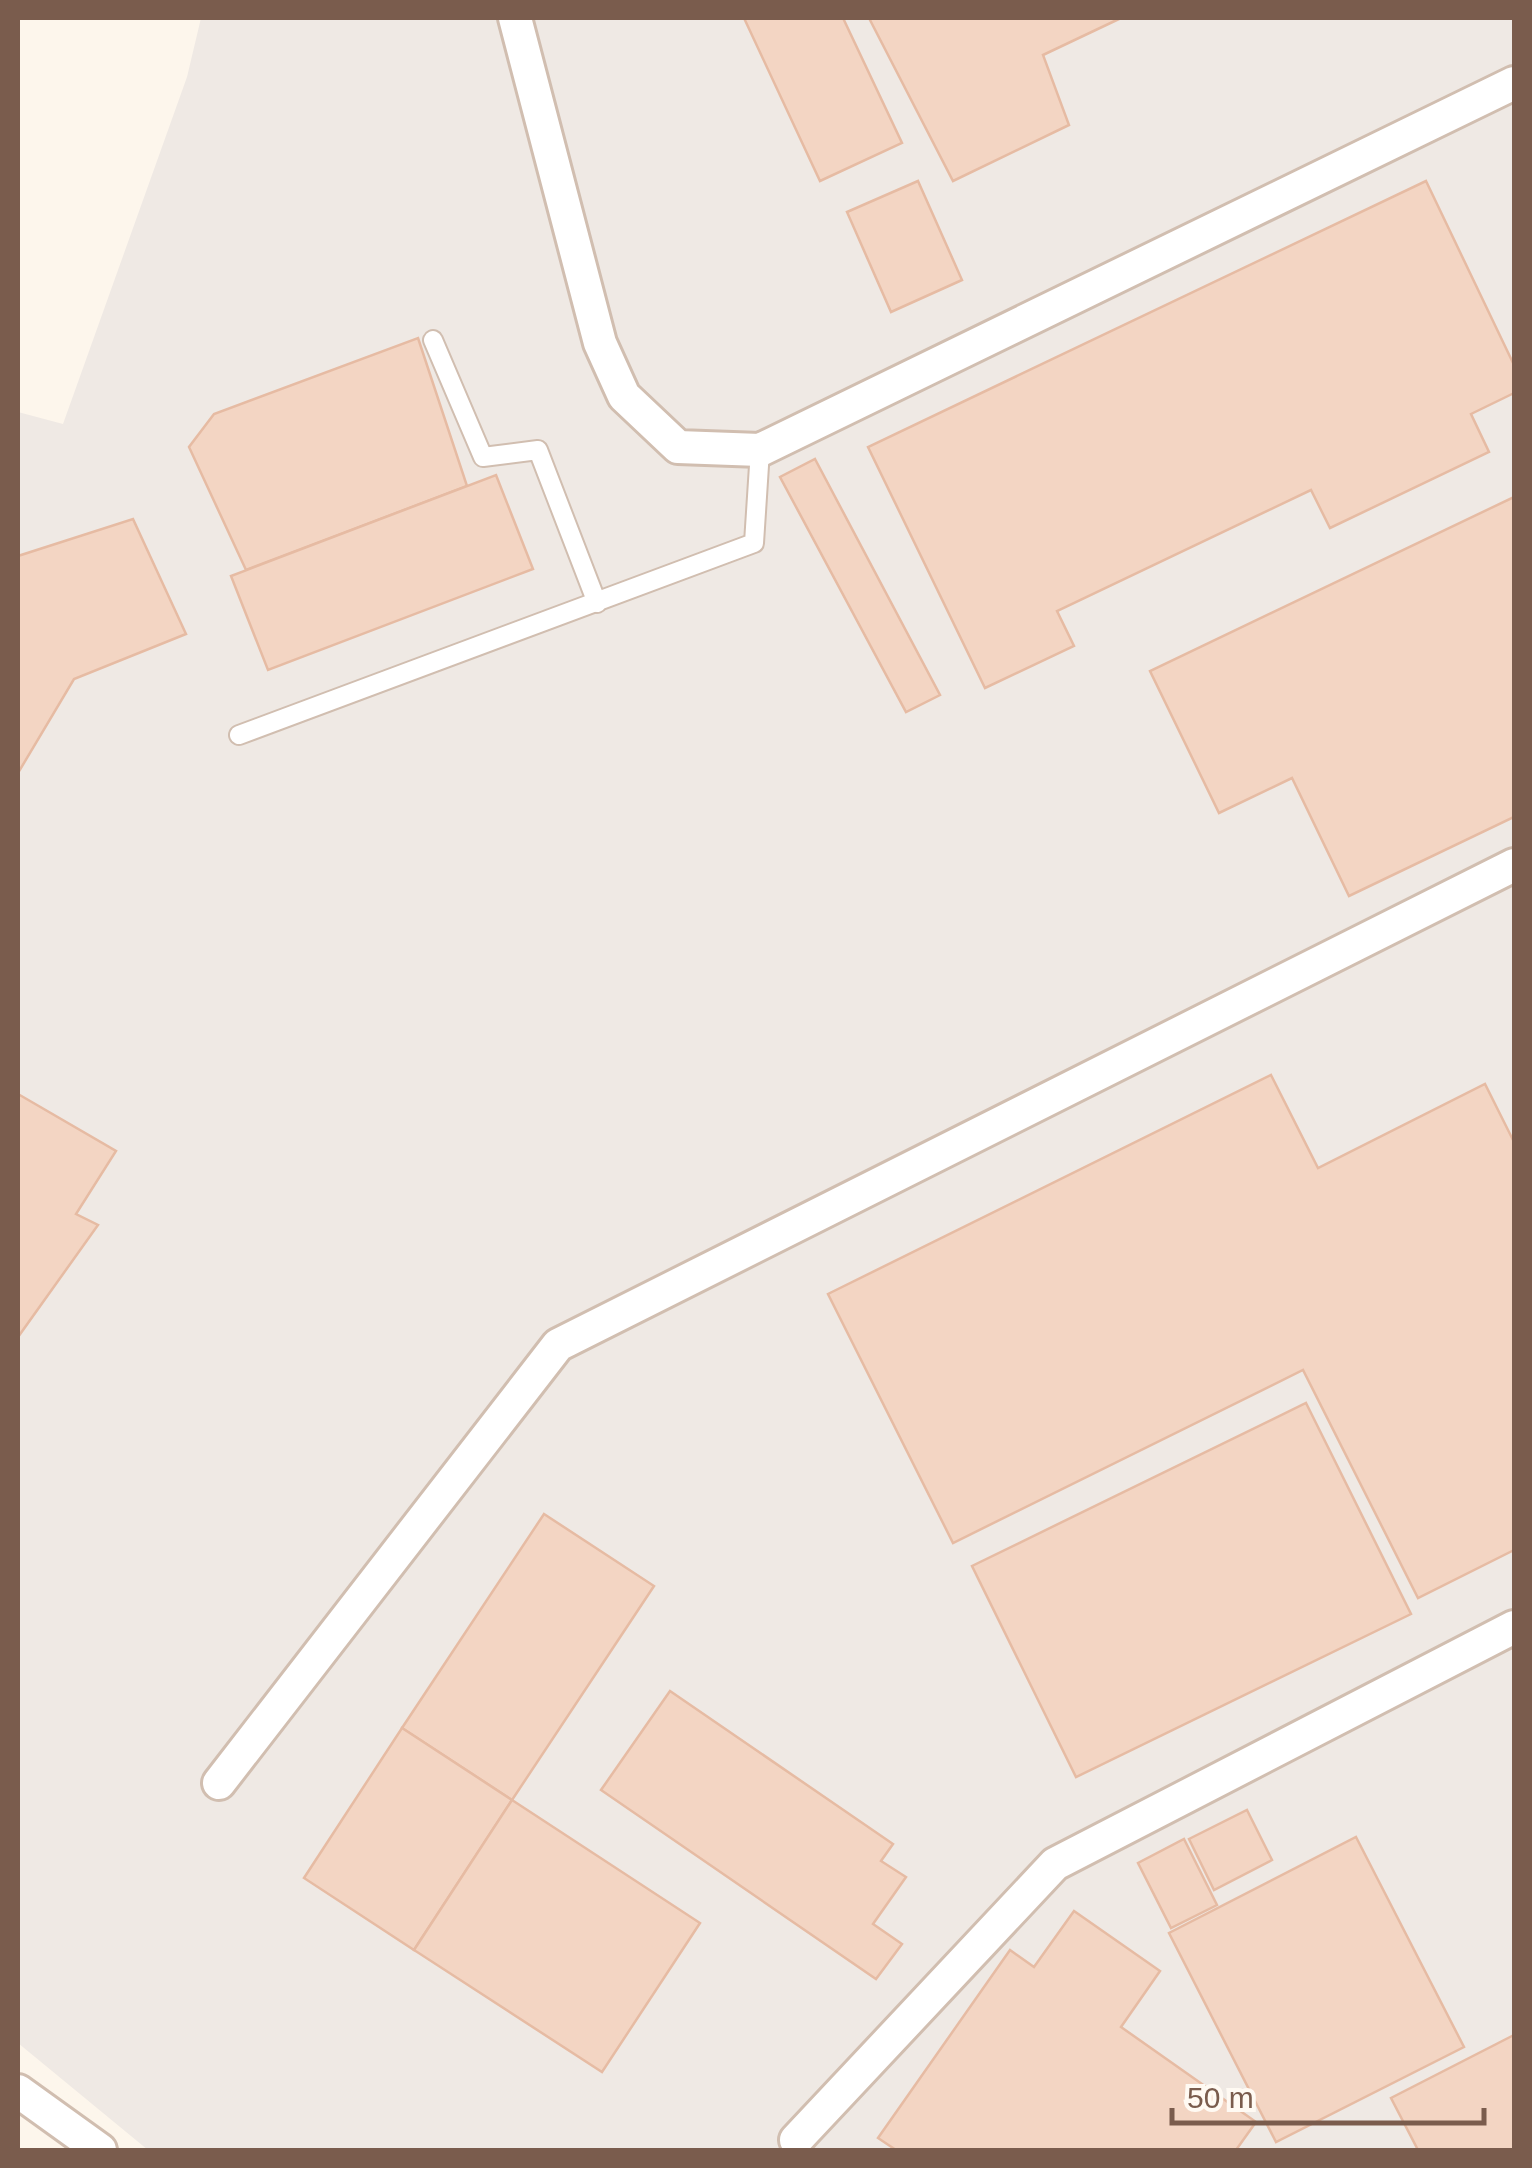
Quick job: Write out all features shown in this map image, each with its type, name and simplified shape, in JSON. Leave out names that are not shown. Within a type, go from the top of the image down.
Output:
[{"type":"street","points":[[515,18],[600,343],[624,396],[678,448],[760,450],[1514,83]]},
{"type":"street","points":[[219,1783],[558,1345],[1514,865]]},
{"type":"street","points":[[796,2140],[1055,1864],[1514,1627]]},
{"type":"street","points":[[18,2091],[100,2150]]},
{"type":"lane","points":[[433,340],[483,457],[538,450],[597,604]]},
{"type":"lane","points":[[239,735],[754,544],[760,450]]},
{"type":"shaded area","points":[[201,18],[1514,18],[1514,2150],[148,2150],[18,2043],[18,412],[63,424],[187,77]]},
{"type":"building","points":[[744,18],[843,18],[902,143],[820,181]]},
{"type":"building","points":[[869,18],[1121,18],[1043,55],[1069,125],[953,181]]},
{"type":"building","points":[[918,181],[962,280],[891,312],[847,212]]},
{"type":"building","points":[[1426,181],[1514,365],[1514,393],[1471,414],[1489,452],[1330,528],[1311,490],[1057,611],[1074,646],[985,688],[868,447]]},
{"type":"building","points":[[418,338],[467,486],[246,570],[189,447],[214,414]]},
{"type":"building","points":[[815,459],[940,695],[906,712],[780,477]]},
{"type":"building","points":[[496,475],[533,569],[268,670],[231,576]]},
{"type":"building","points":[[1514,497],[1514,817],[1349,896],[1292,778],[1219,813],[1150,671]]},
{"type":"building","points":[[133,519],[186,634],[74,679],[18,773],[18,556]]},
{"type":"building","points":[[1271,1075],[1318,1168],[1485,1084],[1514,1142],[1514,1550],[1418,1598],[1303,1370],[953,1543],[828,1294]]},
{"type":"building","points":[[18,1094],[116,1151],[76,1214],[98,1225],[18,1337]]},
{"type":"building","points":[[1306,1403],[1411,1614],[1076,1777],[972,1566]]},
{"type":"building","points":[[544,1514],[654,1586],[512,1800],[402,1728]]},
{"type":"building","points":[[670,1691],[893,1844],[881,1861],[906,1877],[873,1924],[902,1944],[876,1979],[601,1790]]},
{"type":"building","points":[[402,1728],[512,1800],[414,1950],[304,1878]]},
{"type":"building","points":[[512,1800],[700,1923],[602,2072],[414,1950]]},
{"type":"building","points":[[1247,1810],[1272,1860],[1214,1890],[1189,1839]]},
{"type":"building","points":[[1356,1837],[1464,2047],[1276,2142],[1169,1933]]},
{"type":"building","points":[[1184,1839],[1217,1905],[1171,1928],[1138,1863]]},
{"type":"building","points":[[1074,1911],[1160,1971],[1121,2027],[1256,2122],[1236,2150],[896,2150],[878,2138],[1010,1950],[1034,1967]]},
{"type":"building","points":[[1514,2035],[1514,2150],[1418,2150],[1391,2098]]}]
